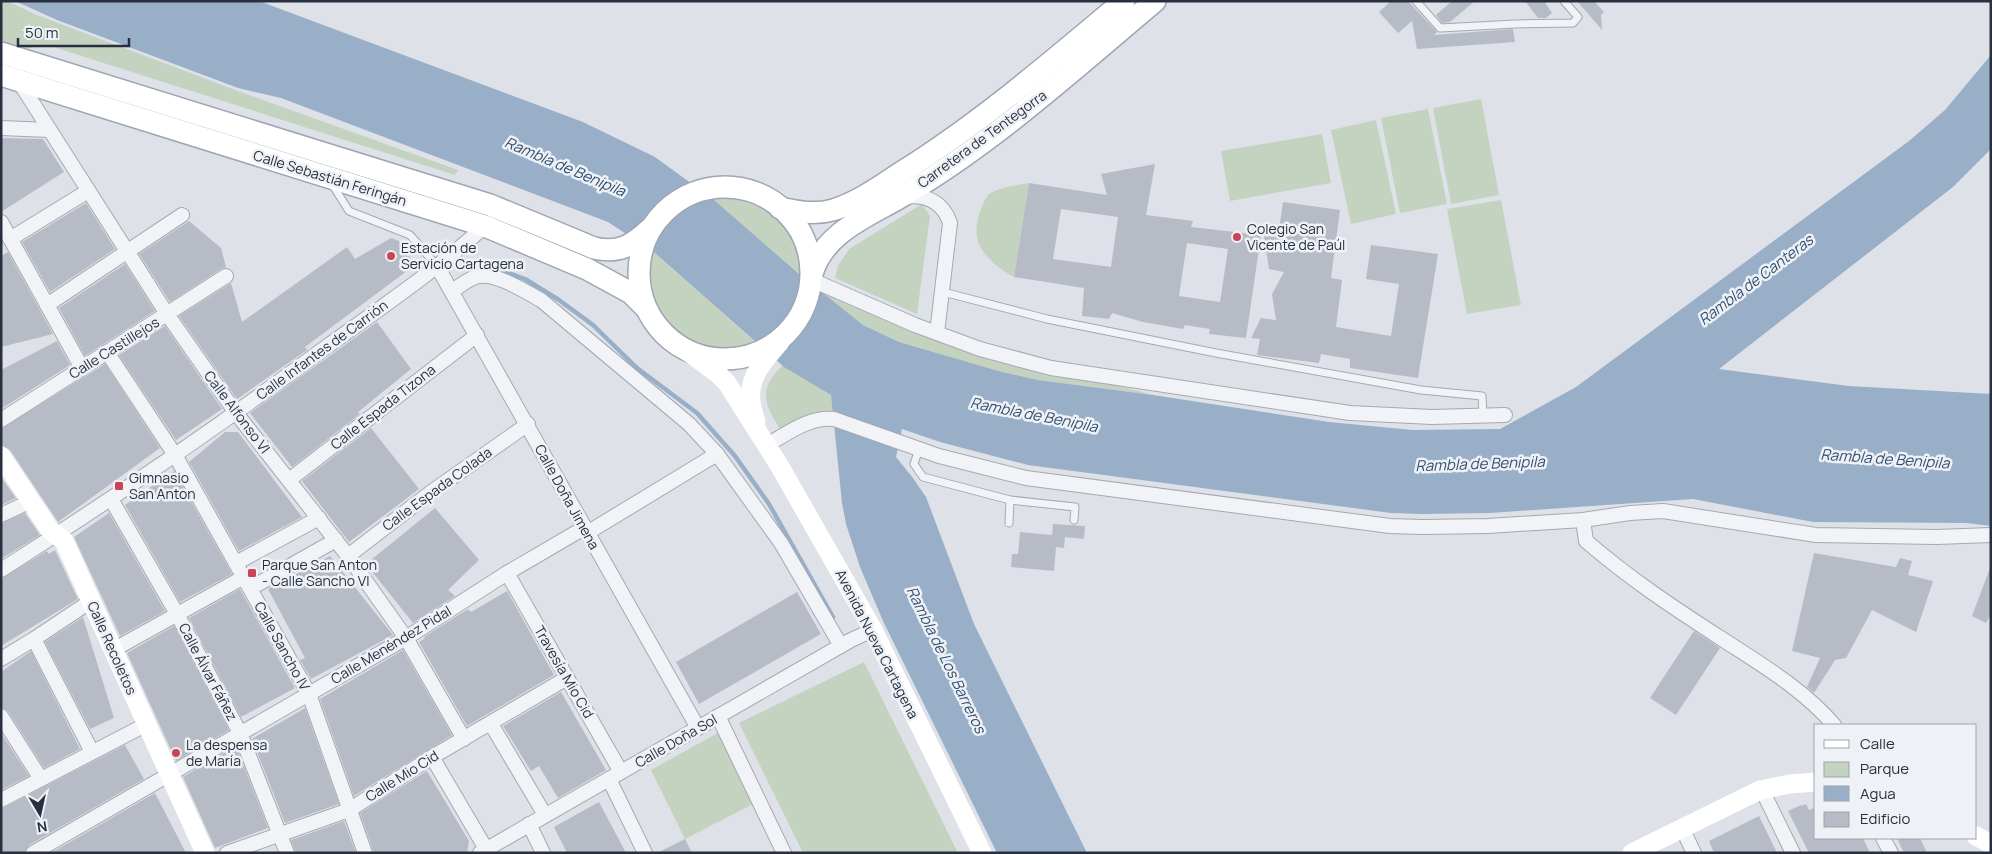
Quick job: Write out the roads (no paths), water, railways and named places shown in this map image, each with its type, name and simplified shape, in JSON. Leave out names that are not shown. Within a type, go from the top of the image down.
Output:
[{"type":"main road","name":"Carretera de Tentegorra","points":[[780,208],[807,213],[834,210],[889,181],[925,158],[1007,98],[1124,1]]},
{"type":"main road","name":"Carretera de Tentegorra","points":[[812,279],[823,251],[835,238],[956,161],[1020,113],[1155,1]]},
{"type":"main road","name":"Calle Sebastián Feringán","points":[[1,53],[490,205],[594,248],[615,250],[624,248],[643,238]]},
{"type":"main road","points":[[9,77],[27,70],[82,87],[127,93]]},
{"type":"main road","name":"Calle Sebastián Feringán","points":[[9,77],[485,226],[587,269],[631,293],[646,308]]},
{"type":"main road","points":[[722,188],[742,188],[764,197],[780,208],[795,224],[806,242],[812,279],[808,301],[792,330],[771,349],[747,358],[728,360],[710,358],[683,348],[662,331],[646,308],[639,283],[639,266],[643,238],[663,212],[674,203],[701,190],[722,188]]},
{"type":"street","name":"Calle Alfonso VI","points":[[9,77],[49,130],[167,314],[236,414],[336,540],[406,638],[464,739]]},
{"type":"street","points":[[1,128],[49,130]]},
{"type":"street","points":[[10,239],[88,191]]},
{"type":"street","points":[[901,197],[913,196],[930,199],[943,208],[948,216],[951,231],[937,333]]},
{"type":"street","points":[[47,305],[182,215]]},
{"type":"street","points":[[1,222],[82,368]]},
{"type":"street","name":"Calle Infantes de Carrión","points":[[1,570],[236,414],[437,266],[485,226]]},
{"type":"street","name":"Calle Doña Jimena","points":[[437,266],[528,424],[585,530],[698,728]]},
{"type":"street","name":"Calle Castillejos","points":[[1,420],[226,276]]},
{"type":"street","points":[[452,291],[479,276],[494,278],[508,283],[541,300],[689,424],[717,454],[781,543],[841,646]]},
{"type":"street","points":[[812,279],[915,325],[980,349],[1051,368],[1350,413],[1432,417],[1504,415]]},
{"type":"street","name":"Calle Espada Tizona","points":[[289,480],[477,335]]},
{"type":"street","name":"Avenida Nueva Cartagena","points":[[683,348],[727,383],[766,443],[873,630],[982,853]]},
{"type":"street","name":"Avenida Nueva Cartagena","points":[[766,443],[753,412],[751,385],[754,374],[771,349]]},
{"type":"street","name":"Calle Sancho IV","points":[[107,352],[175,455],[248,583],[308,694],[365,853]]},
{"type":"street","points":[[766,443],[810,421],[834,419],[919,449],[1026,478],[1390,526],[1488,526],[1582,520],[1630,513],[1663,511],[1816,535],[1936,537],[1991,535]]},
{"type":"street","name":"Calle Espada Colada","points":[[348,556],[430,494],[528,424]]},
{"type":"street","name":"Calle Menéndez Pidal","points":[[33,853],[406,638],[508,573],[717,454]]},
{"type":"street","name":"Calle Recoletos","points":[[1,456],[50,530],[64,541],[205,853]]},
{"type":"street","name":"Calle Álvar Fáñez","points":[[111,498],[177,614],[240,733],[287,853]]},
{"type":"street","points":[[1,515],[30,501]]},
{"type":"street","points":[[236,562],[319,518]]},
{"type":"street","points":[[1582,520],[1586,541],[1618,569],[1783,679],[1809,700],[1833,724]]},
{"type":"street","points":[[114,650],[177,614],[248,583],[336,540]]},
{"type":"street","name":"Travesía Mio Cid","points":[[508,573],[621,772]]},
{"type":"street","points":[[1,659],[34,640],[91,601]]},
{"type":"street","name":"Calle Doña Sol","points":[[483,851],[841,646],[873,630]]},
{"type":"street","points":[[34,640],[92,752]]},
{"type":"street","name":"Calle Mio Cid","points":[[227,853],[349,810],[432,757],[567,678]]},
{"type":"street","points":[[1,716],[41,779]]},
{"type":"street","points":[[718,716],[784,853]]},
{"type":"street","points":[[1,800],[147,724]]},
{"type":"street","points":[[491,724],[545,815]]},
{"type":"street","points":[[432,757],[483,851]]},
{"type":"street","points":[[609,779],[645,853]]},
{"type":"street","points":[[1632,853],[1762,790],[1790,784],[1814,782]]},
{"type":"street","points":[[1762,790],[1793,853]]},
{"type":"street","points":[[529,824],[543,853]]},
{"type":"street","points":[[1682,828],[1694,853]]},
{"type":"street","points":[[1977,837],[1991,844]]},
{"type":"street","points":[[1884,839],[1891,853]]},
{"type":"lane","points":[[1416,1],[1440,28],[1515,24],[1573,24],[1578,17],[1564,1]]},
{"type":"lane","points":[[328,177],[349,211],[410,235],[437,266]]},
{"type":"lane","points":[[942,292],[1047,319],[1216,353],[1421,390],[1482,396],[1483,417]]},
{"type":"lane","points":[[919,449],[914,464],[922,477],[1010,500],[1075,507],[1074,520]]},
{"type":"lane","points":[[1009,523],[1010,500]]},
{"type":"water","points":[[15,1],[259,1],[583,122],[655,157],[714,200],[799,274],[863,325],[899,342],[1002,372],[1038,380],[1153,395],[1329,422],[1413,430],[1500,429],[1576,387],[1909,141],[1945,110],[1991,55],[1991,149],[1953,187],[1719,369],[1849,386],[1991,394],[1991,526],[1967,523],[1813,522],[1693,499],[1490,513],[1391,513],[1028,465],[940,442],[902,429],[896,457],[926,497],[974,624],[1087,853],[997,853],[883,621],[860,567],[846,524],[842,503],[831,395],[784,367],[655,253],[608,222],[281,98],[238,88],[57,20]]},
{"type":"waterway","points":[[486,265],[525,279],[559,300],[593,325],[637,368],[697,413],[735,456],[769,504],[833,617]]},
{"type":"place","name":"Colegio San Vicente de Paúl","points":[[1237,237]]},
{"type":"place","name":"Estación de Servicio Cartagena","points":[[391,256]]},
{"type":"place","name":"Gimnasio San Anton","points":[[119,486]]},
{"type":"place","name":"Parque San Anton - Calle Sancho VI","points":[[252,573]]},
{"type":"place","name":"La despensa de María","points":[[176,753]]},
{"type":"water label","name":"Rambla de Benipila","points":[[565,167]]},
{"type":"water label","name":"Rambla de Canteras","points":[[1756,280]]},
{"type":"water label","name":"Rambla de Benipila","points":[[1034,415]]},
{"type":"water label","name":"Rambla de Benipila","points":[[1885,459]]},
{"type":"water label","name":"Rambla de Benipila","points":[[1480,464]]},
{"type":"water label","name":"Rambla de Los Barreros","points":[[946,660]]}]
